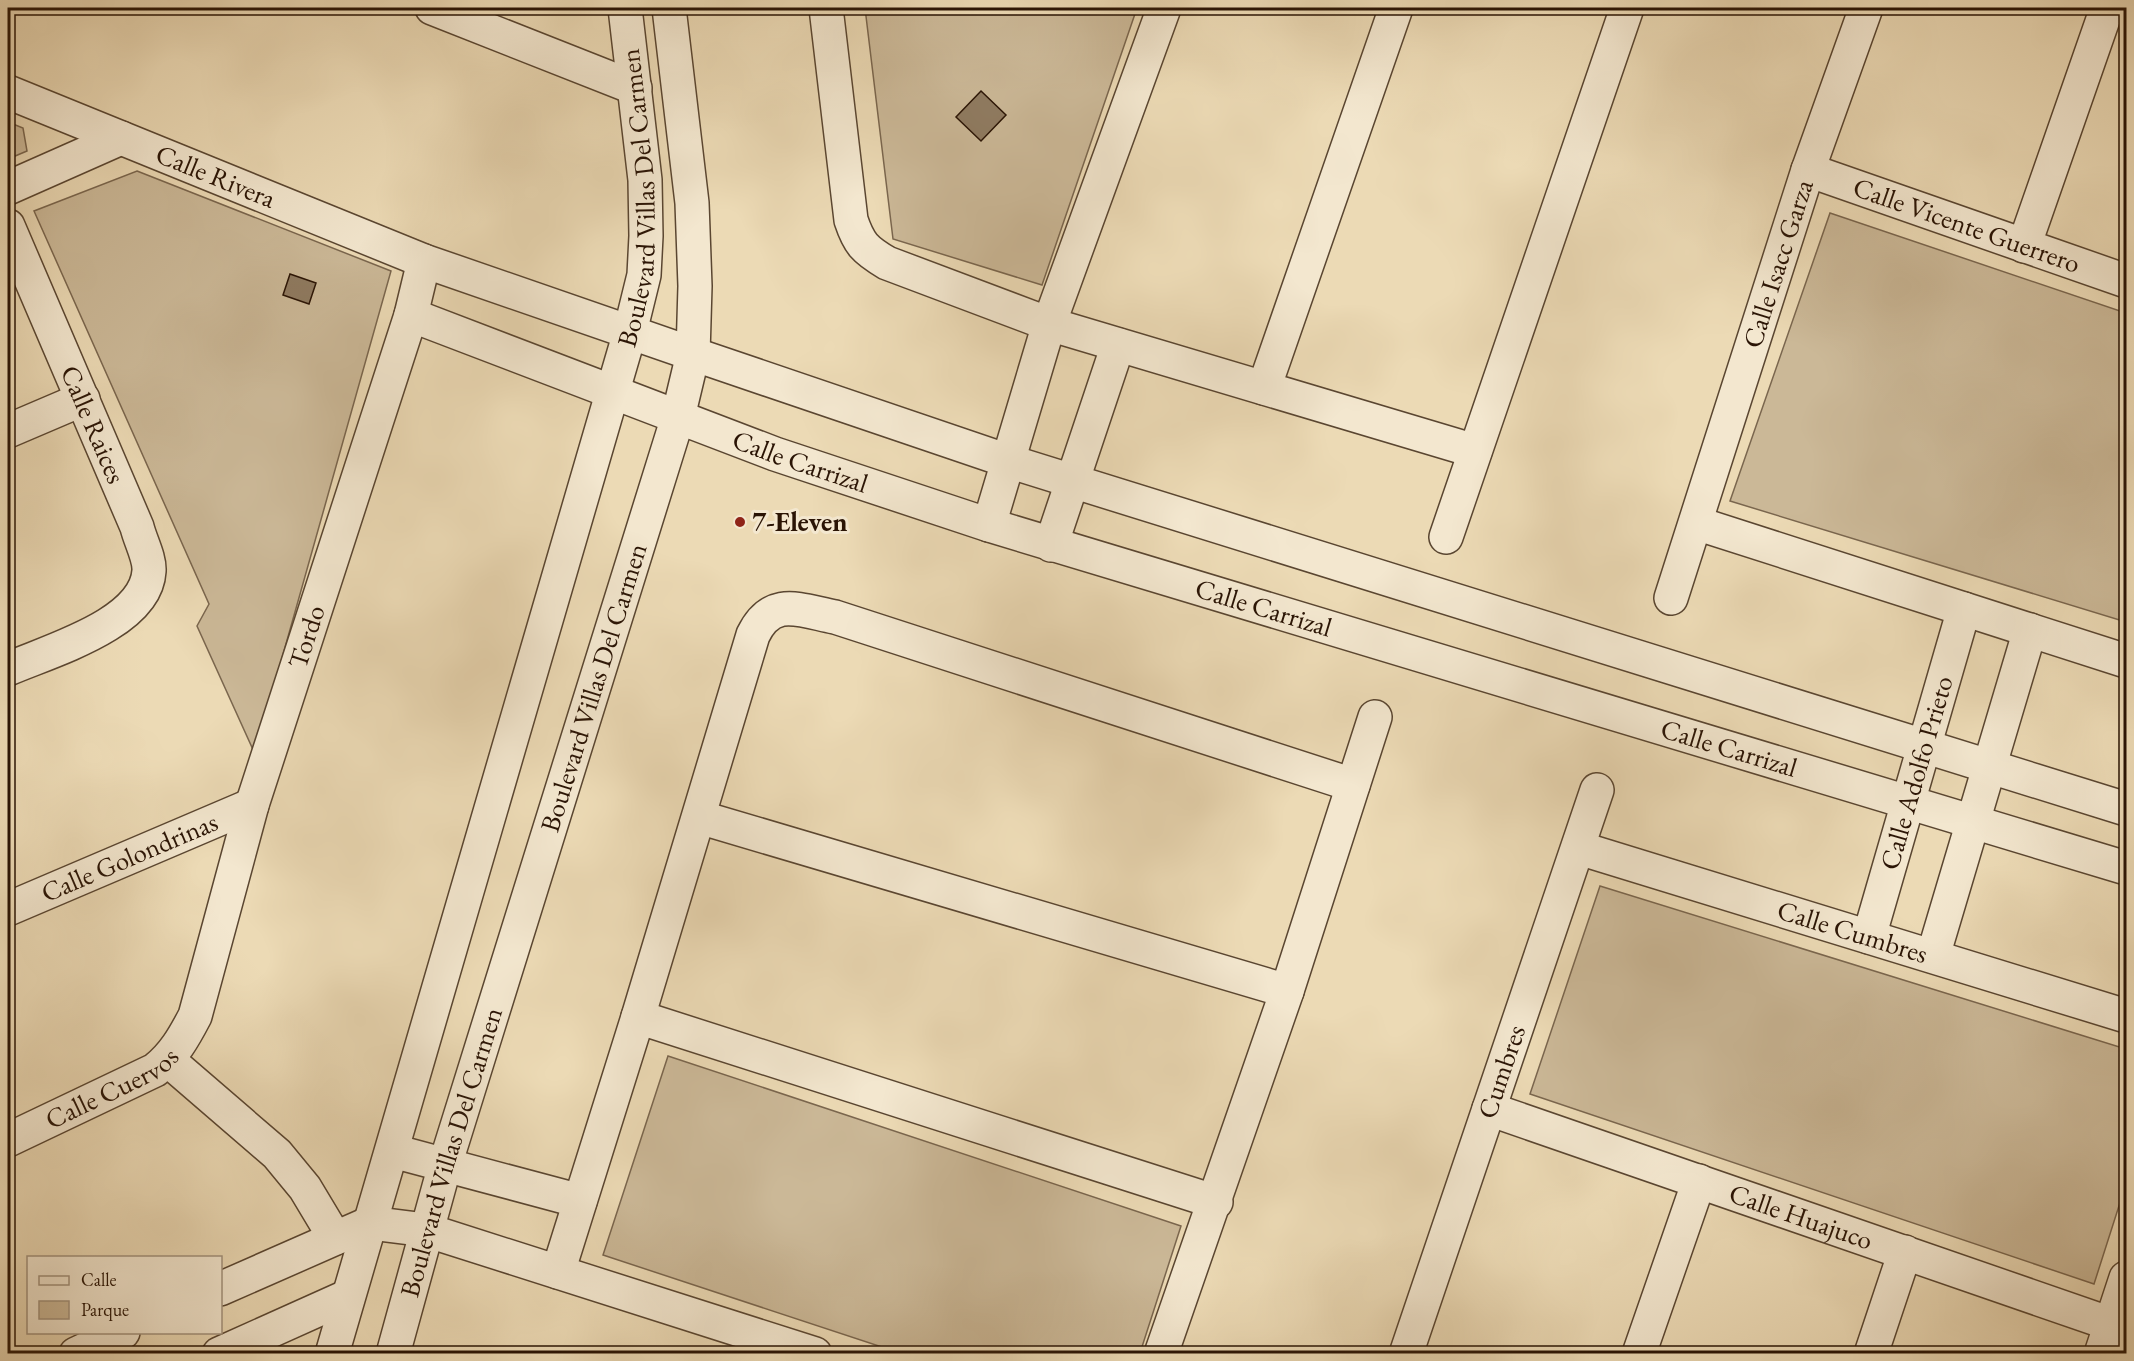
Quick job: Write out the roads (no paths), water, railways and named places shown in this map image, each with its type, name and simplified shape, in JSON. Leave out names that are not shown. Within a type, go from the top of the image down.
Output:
[{"type":"street","points":[[432,8],[635,88]]},
{"type":"street","name":"Boulevard Villas Del Carmen","points":[[332,1353],[346,1297],[393,1151],[610,392],[630,332],[644,275],[645,180],[625,8]]},
{"type":"street","name":"Boulevard Villas Del Carmen","points":[[393,1353],[445,1164],[678,417],[693,354],[692,203],[669,8]]},
{"type":"street","points":[[826,8],[851,220],[858,240],[868,252],[886,263],[1049,324],[1475,451]]},
{"type":"street","points":[[989,525],[1049,324],[1164,8]]},
{"type":"street","points":[[1264,388],[1396,8]]},
{"type":"street","points":[[1446,537],[1627,8]]},
{"type":"street","name":"Calle Isacc Garza","points":[[1671,598],[1808,170],[1866,8]]},
{"type":"street","points":[[2024,246],[2107,8]]},
{"type":"street","name":"Calle Rivera","points":[[8,92],[424,261]]},
{"type":"street","points":[[8,188],[120,138]]},
{"type":"street","name":"Calle Vicente Guerrero","points":[[1808,170],[2127,281]]},
{"type":"street","name":"Calle Raices","points":[[8,226],[137,527],[149,569],[146,586],[134,605],[118,619],[8,669]]},
{"type":"street","points":[[424,261],[1008,461],[2127,809]]},
{"type":"street","name":"Tordo","points":[[195,1016],[252,805],[411,315],[424,261]]},
{"type":"street","name":"Calle Carrizal","points":[[411,315],[775,454],[1051,545],[1908,800],[2127,868]]},
{"type":"street","points":[[1051,545],[1118,345]]},
{"type":"street","points":[[8,431],[83,399]]},
{"type":"street","points":[[1696,523],[2127,661]]},
{"type":"street","points":[[558,1272],[638,1017],[753,635],[759,621],[770,611],[791,609],[834,617],[1353,785]]},
{"type":"street","name":"Calle Adolfo Prieto","points":[[1869,937],[1964,609]]},
{"type":"street","points":[[1933,956],[2030,630]]},
{"type":"street","points":[[1161,1353],[1216,1202],[1287,991],[1375,717]]},
{"type":"street","name":"Cumbres","points":[[1406,1353],[1597,790]]},
{"type":"street","name":"Calle Golondrinas","points":[[8,909],[252,805]]},
{"type":"street","points":[[699,817],[1287,991]]},
{"type":"street","name":"Calle Cumbres","points":[[1579,848],[2127,1016]]},
{"type":"street","name":"Calle Cuervos","points":[[8,1140],[155,1070],[168,1060],[195,1016]]},
{"type":"street","points":[[638,1017],[1216,1202]]},
{"type":"street","points":[[168,1060],[277,1154],[304,1188],[335,1238]]},
{"type":"street","name":"Calle Huajuco","points":[[1490,1109],[1905,1252],[2106,1339]]},
{"type":"street","points":[[393,1151],[580,1201]]},
{"type":"street","points":[[1639,1353],[1699,1181]]},
{"type":"street","points":[[222,1288],[370,1223],[426,1230],[815,1353]]},
{"type":"street","points":[[1871,1353],[1905,1252]]},
{"type":"street","points":[[2106,1339],[2127,1278]]},
{"type":"street","points":[[219,1353],[346,1297]]},
{"type":"street","points":[[76,1353],[119,1334]]},
{"type":"place","name":"7-Eleven","points":[[740,522]]}]
